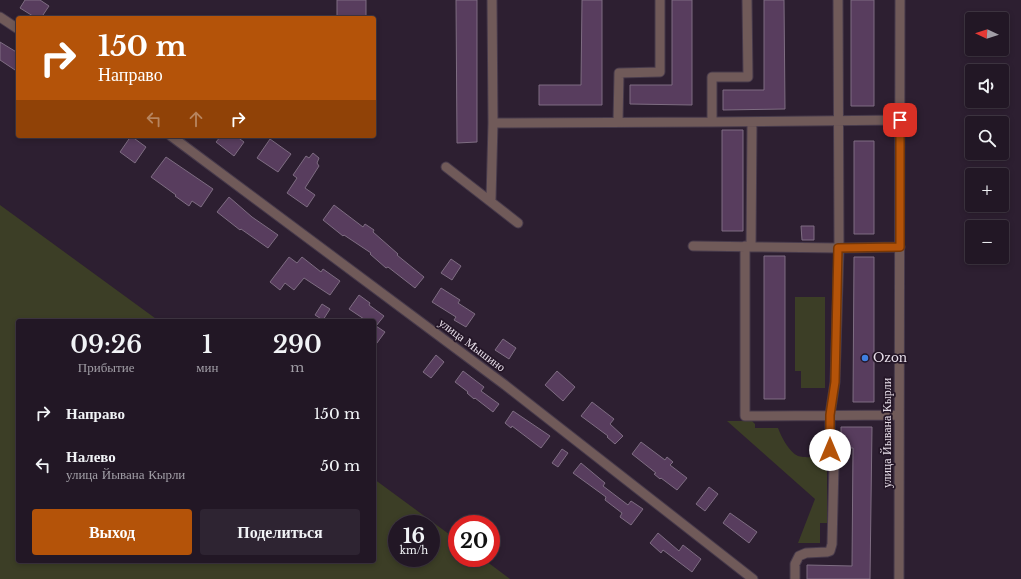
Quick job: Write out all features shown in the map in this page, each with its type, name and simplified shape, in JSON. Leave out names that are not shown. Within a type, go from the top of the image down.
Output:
[{"type":"street","points":[[491,199],[493,123],[492,0]]},
{"type":"street","points":[[618,122],[619,73],[660,72],[660,0]]},
{"type":"street","points":[[712,122],[712,77],[748,77],[747,0]]},
{"type":"street","points":[[794,579],[795,564],[799,556],[806,553],[830,551],[832,544],[834,465],[830,450],[830,415],[835,382],[838,248],[838,0]]},
{"type":"street","name":"улица Йывана Кырли","points":[[899,579],[900,0]]},
{"type":"street","points":[[0,17],[16,27]]},
{"type":"street","points":[[493,123],[900,120]]},
{"type":"street","points":[[752,122],[745,416],[899,416]]},
{"type":"street","name":"улица Мышино","points":[[174,138],[505,385],[753,579]]},
{"type":"street","points":[[446,167],[518,223]]},
{"type":"street","points":[[693,246],[838,248],[900,247]]},
{"type":"green space","points":[[0,205],[156,319],[16,319],[16,563],[376,563],[376,480],[423,515],[388,515],[388,567],[440,567],[440,528],[448,533],[448,567],[494,567],[510,579],[0,579]]},
{"type":"green space","points":[[795,297],[825,297],[825,388],[801,388],[801,371],[795,371]]},
{"type":"green space","points":[[727,421],[752,421],[755,424],[755,428],[778,428],[783,439],[798,456],[827,457],[827,523],[820,523],[820,543],[798,543],[815,499]]},
{"type":"building","points":[[25,0],[40,0],[49,6],[42,16],[33,16],[20,8]]},
{"type":"building","points":[[337,0],[366,0],[366,16],[337,16]]},
{"type":"building","points":[[456,0],[477,0],[477,142],[457,143]]},
{"type":"building","points":[[582,0],[602,0],[602,105],[539,105],[539,85],[581,85]]},
{"type":"building","points":[[672,0],[692,0],[692,105],[630,104],[630,85],[672,85]]},
{"type":"building","points":[[764,0],[784,0],[785,109],[723,110],[723,90],[764,90]]},
{"type":"building","points":[[851,0],[874,0],[874,106],[851,106]]},
{"type":"building","points":[[0,42],[16,52],[16,71],[0,60]]},
{"type":"building","points":[[722,130],[743,130],[743,231],[722,231]]},
{"type":"building","points":[[130,138],[134,138],[146,147],[135,163],[120,152]]},
{"type":"building","points":[[219,138],[239,138],[244,142],[234,156],[216,142]]},
{"type":"building","points":[[270,139],[291,154],[278,172],[257,158]]},
{"type":"building","points":[[854,141],[874,141],[874,234],[854,234]]},
{"type":"building","points":[[313,153],[319,158],[317,163],[319,166],[305,188],[315,195],[307,207],[287,193],[297,178],[293,175],[306,156],[309,158]]},
{"type":"building","points":[[166,157],[213,189],[201,207],[192,201],[189,206],[151,177]]},
{"type":"building","points":[[229,197],[252,217],[278,235],[268,248],[241,229],[240,230],[217,212]]},
{"type":"building","points":[[334,205],[363,227],[365,224],[374,230],[373,232],[398,254],[397,255],[424,277],[415,288],[388,267],[386,268],[370,254],[371,253],[344,235],[343,236],[323,220]]},
{"type":"building","points":[[801,226],[814,226],[814,240],[802,240]]},
{"type":"building","points":[[764,256],[785,256],[785,399],[764,399]]},
{"type":"building","points":[[289,257],[297,263],[302,257],[321,272],[323,269],[340,281],[330,295],[304,278],[294,290],[285,283],[280,290],[270,282]]},
{"type":"building","points":[[854,257],[874,257],[874,402],[853,402]]},
{"type":"building","points":[[451,259],[461,266],[452,280],[441,273]]},
{"type":"building","points":[[441,288],[460,300],[458,303],[475,314],[466,327],[454,320],[456,317],[432,302]]},
{"type":"building","points":[[359,295],[370,303],[369,305],[384,316],[376,326],[376,319],[364,319],[349,309]]},
{"type":"building","points":[[322,304],[330,309],[324,319],[315,315]]},
{"type":"building","points":[[376,326],[385,332],[376,344]]},
{"type":"building","points":[[503,339],[516,348],[509,359],[495,350]]},
{"type":"building","points":[[436,355],[444,362],[431,378],[423,372]]},
{"type":"building","points":[[463,371],[484,387],[481,391],[499,404],[493,412],[475,398],[474,399],[467,393],[468,392],[455,382]]},
{"type":"building","points":[[557,371],[575,387],[563,401],[545,385]]},
{"type":"building","points":[[592,402],[614,419],[610,424],[623,436],[615,444],[607,437],[608,436],[581,416]]},
{"type":"building","points":[[513,411],[550,436],[541,448],[512,426],[511,428],[505,423]]},
{"type":"building","points":[[841,427],[872,427],[870,579],[807,579],[807,565],[852,566],[853,448],[841,448]]},
{"type":"building","points":[[641,442],[665,460],[667,457],[673,462],[670,465],[687,478],[677,490],[661,478],[660,479],[654,474],[656,473],[632,454]]},
{"type":"building","points":[[562,449],[568,453],[558,467],[552,463]]},
{"type":"building","points":[[581,463],[605,483],[603,486],[628,505],[631,501],[643,509],[631,525],[620,517],[622,513],[605,500],[606,497],[573,473]]},
{"type":"building","points":[[709,487],[718,494],[705,511],[696,504]]},
{"type":"building","points":[[730,513],[757,532],[749,543],[723,523]]},
{"type":"building","points":[[658,533],[679,551],[683,545],[701,559],[692,572],[663,550],[661,553],[650,543]]},
{"type":"place","name":"Ozon","points":[[865,358]]},
{"type":"route","points":[[830,450],[830,415],[835,382],[838,248],[900,247],[900,120]]}]
